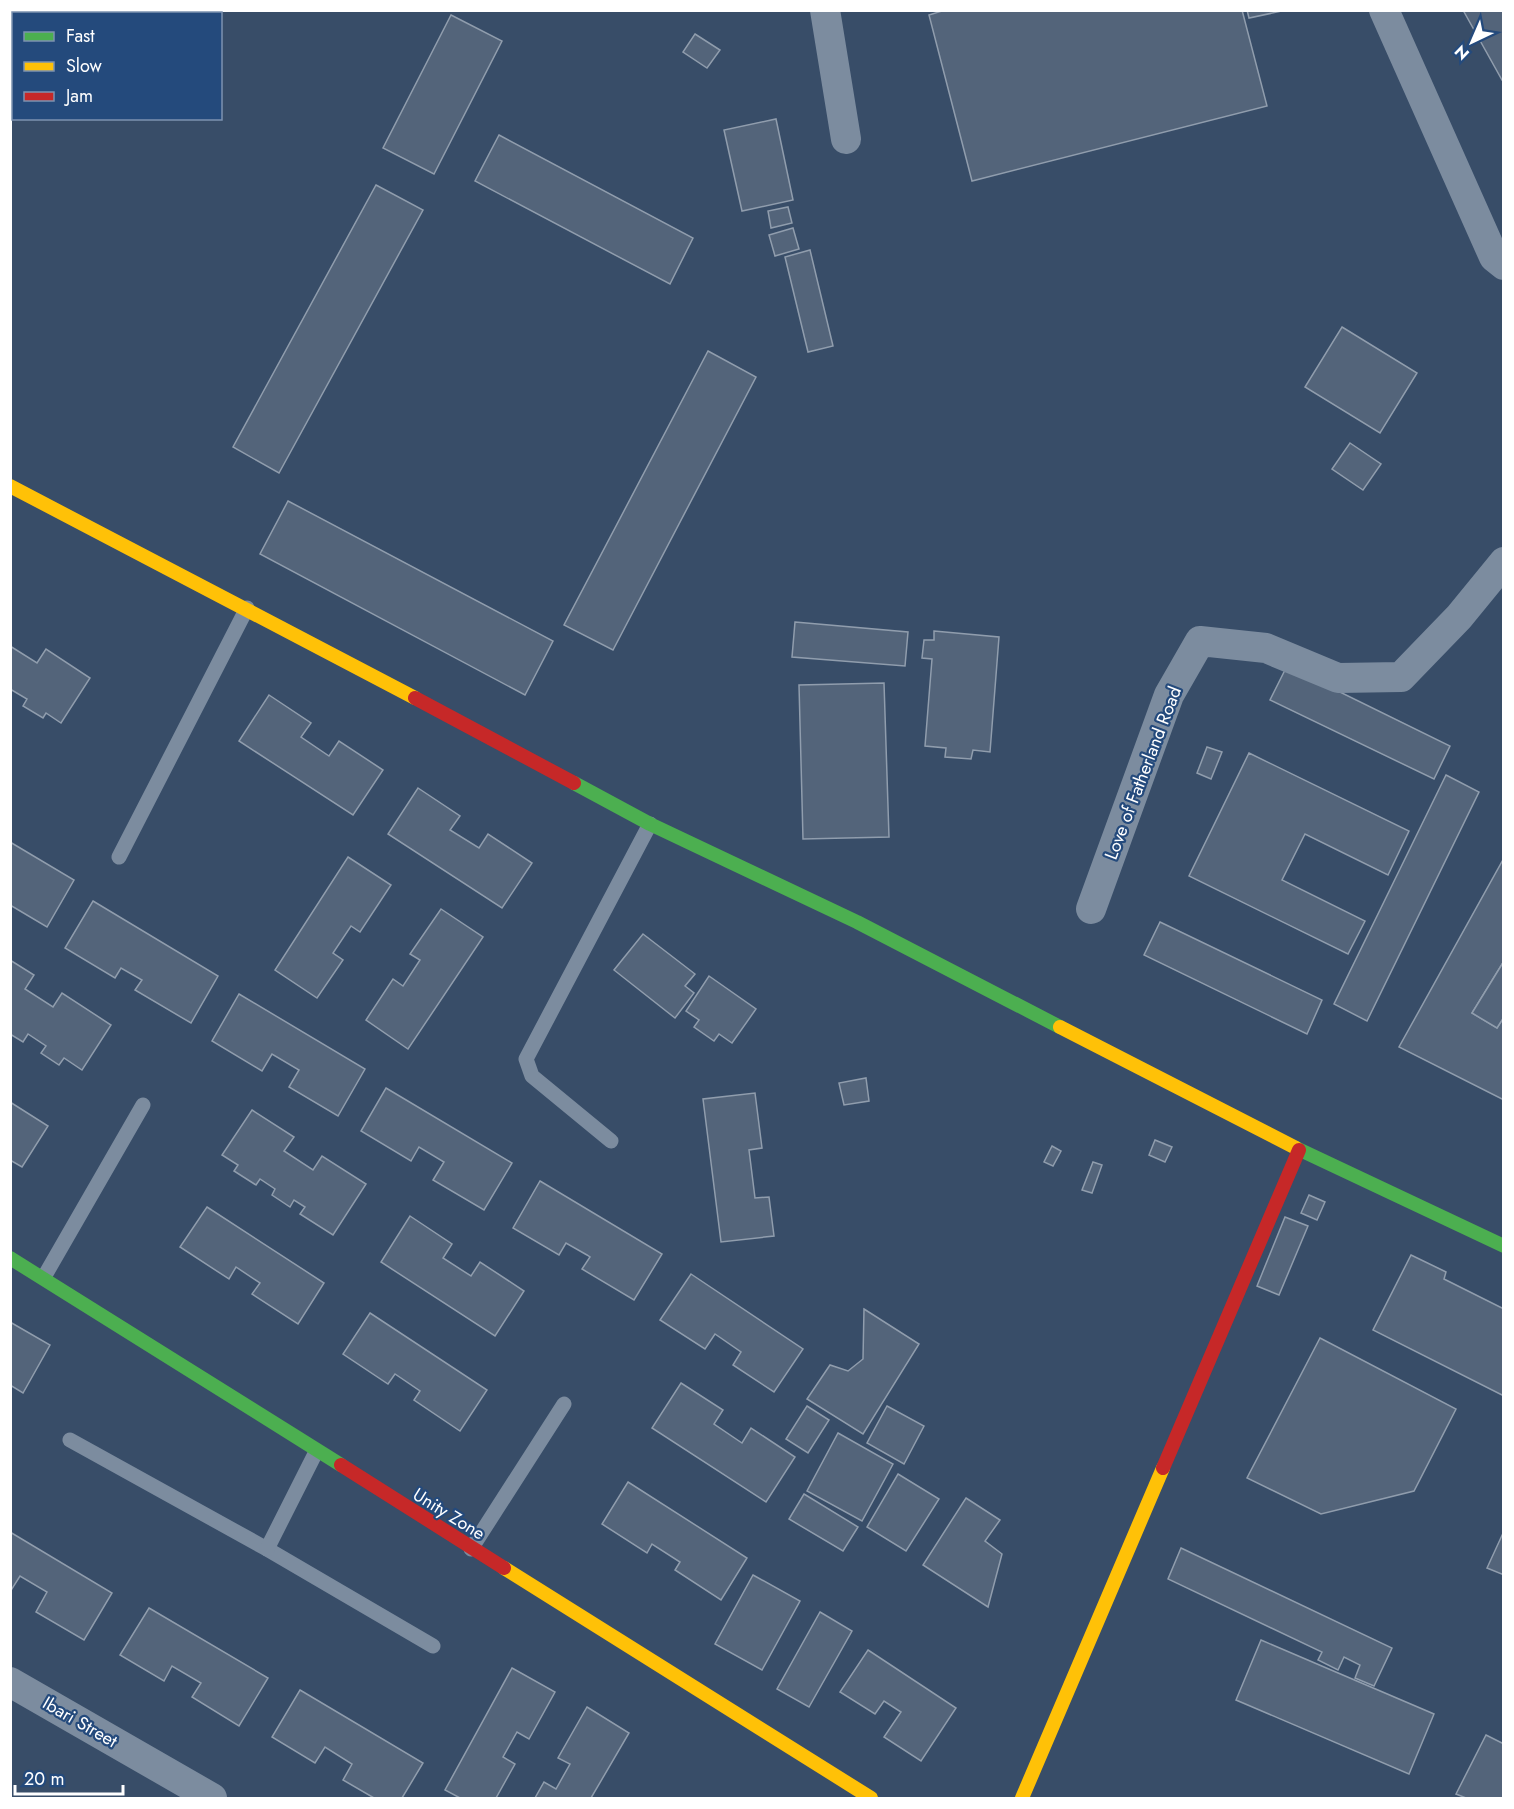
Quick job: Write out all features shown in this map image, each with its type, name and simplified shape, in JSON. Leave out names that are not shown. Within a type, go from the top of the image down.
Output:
[{"type":"street","points":[[825,10],[846,139]]},
{"type":"street","points":[[1384,10],[1494,257],[1503,265]]},
{"type":"street","points":[[10,486],[247,608],[650,824],[856,922],[1299,1150],[1503,1246]]},
{"type":"street","name":"Love of Fatherland Road","points":[[1091,909],[1169,695],[1200,641],[1266,648],[1338,678],[1401,677],[1459,617],[1503,562]]},
{"type":"street","points":[[1022,1798],[1299,1150]]},
{"type":"street","name":"Unity Zone","points":[[10,1258],[44,1277],[316,1452],[871,1798]]},
{"type":"street","name":"Ibari Street","points":[[10,1682],[212,1798]]},
{"type":"lane","points":[[119,857],[247,608]]},
{"type":"lane","points":[[611,1141],[532,1076],[526,1059],[650,824]]},
{"type":"lane","points":[[44,1277],[143,1105]]},
{"type":"lane","points":[[471,1549],[564,1404]]},
{"type":"lane","points":[[70,1440],[267,1549],[433,1646]]},
{"type":"lane","points":[[267,1549],[316,1452]]},
{"type":"building","points":[[945,10],[1242,10],[1267,106],[972,181],[929,15]]},
{"type":"building","points":[[1247,10],[1282,10],[1282,11],[1249,18]]},
{"type":"building","points":[[1463,10],[1504,10],[1504,79],[1502,80]]},
{"type":"building","points":[[451,15],[502,41],[434,174],[383,148]]},
{"type":"building","points":[[695,34],[720,50],[707,68],[683,52]]},
{"type":"building","points":[[776,119],[793,200],[742,211],[724,130]]},
{"type":"building","points":[[499,135],[693,238],[670,284],[475,181]]},
{"type":"building","points":[[376,185],[423,210],[279,473],[233,447]]},
{"type":"building","points":[[788,207],[792,223],[771,228],[768,211]]},
{"type":"building","points":[[793,228],[799,249],[775,256],[769,235]]},
{"type":"building","points":[[810,250],[833,346],[808,352],[785,257]]},
{"type":"building","points":[[1342,327],[1417,373],[1380,433],[1305,387]]},
{"type":"building","points":[[708,351],[756,377],[613,650],[564,625]]},
{"type":"building","points":[[1350,443],[1381,464],[1363,490],[1332,469]]},
{"type":"building","points":[[288,501],[553,641],[525,695],[260,554]]},
{"type":"building","points":[[795,622],[908,632],[905,666],[792,657]]},
{"type":"building","points":[[934,631],[999,637],[990,752],[973,750],[971,759],[945,757],[946,748],[925,746],[932,659],[922,658],[924,640],[934,640]]},
{"type":"building","points":[[10,646],[37,663],[46,649],[90,678],[61,723],[46,713],[43,718],[23,706],[27,699],[10,689]]},
{"type":"building","points":[[1287,666],[1450,746],[1434,779],[1270,700]]},
{"type":"building","points":[[884,683],[889,837],[803,839],[799,685]]},
{"type":"building","points":[[269,695],[311,723],[301,737],[329,756],[339,741],[383,770],[353,815],[239,741]]},
{"type":"building","points":[[1207,747],[1222,752],[1211,779],[1197,773]]},
{"type":"building","points":[[1249,753],[1409,831],[1388,875],[1305,834],[1282,880],[1365,921],[1348,954],[1189,876]]},
{"type":"building","points":[[1446,775],[1479,792],[1367,1021],[1334,1004]]},
{"type":"building","points":[[418,788],[460,816],[450,830],[479,848],[488,834],[532,863],[502,908],[388,834]]},
{"type":"building","points":[[10,842],[74,880],[47,927],[10,905]]},
{"type":"building","points":[[348,857],[391,885],[360,932],[351,926],[333,953],[343,960],[317,998],[275,970]]},
{"type":"building","points":[[1504,858],[1504,961],[1472,1013],[1497,1028],[1504,1017],[1504,1100],[1399,1047]]},
{"type":"building","points":[[93,901],[218,976],[191,1023],[135,990],[142,980],[121,968],[115,978],[65,948]]},
{"type":"building","points":[[441,909],[483,937],[408,1049],[366,1020],[393,979],[403,986],[420,960],[410,954]]},
{"type":"building","points":[[1160,922],[1322,1000],[1307,1034],[1144,955]]},
{"type":"building","points":[[643,934],[695,974],[685,986],[694,993],[675,1018],[614,970]]},
{"type":"building","points":[[10,960],[34,975],[25,989],[53,1007],[62,993],[111,1025],[82,1070],[64,1058],[59,1065],[41,1053],[46,1046],[28,1034],[23,1042],[10,1034]]},
{"type":"building","points":[[1504,961],[1504,1017],[1497,1028],[1472,1013]]},
{"type":"building","points":[[709,976],[756,1009],[732,1043],[719,1034],[714,1041],[694,1027],[699,1020],[686,1011]]},
{"type":"building","points":[[239,994],[365,1069],[338,1116],[289,1087],[299,1070],[272,1054],[262,1071],[212,1041]]},
{"type":"building","points":[[866,1078],[869,1101],[844,1105],[839,1083]]},
{"type":"building","points":[[386,1088],[512,1163],[484,1210],[433,1180],[444,1162],[419,1147],[411,1161],[361,1131]]},
{"type":"building","points":[[755,1093],[762,1148],[749,1150],[755,1198],[769,1197],[774,1236],[721,1242],[703,1099]]},
{"type":"building","points":[[10,1102],[48,1126],[22,1167],[10,1160]]},
{"type":"building","points":[[252,1110],[294,1137],[284,1151],[313,1170],[322,1156],[366,1184],[333,1235],[300,1214],[305,1207],[294,1200],[290,1207],[272,1195],[275,1189],[260,1179],[256,1185],[234,1171],[238,1165],[222,1155]]},
{"type":"building","points":[[1155,1140],[1172,1147],[1165,1162],[1149,1155]]},
{"type":"building","points":[[1052,1146],[1061,1151],[1053,1166],[1044,1162]]},
{"type":"building","points":[[1093,1162],[1102,1165],[1092,1193],[1082,1190]]},
{"type":"building","points":[[540,1181],[662,1254],[634,1300],[582,1269],[590,1257],[587,1255],[566,1243],[559,1255],[513,1228]]},
{"type":"building","points":[[1309,1195],[1325,1202],[1317,1220],[1301,1213]]},
{"type":"building","points":[[207,1207],[324,1283],[298,1324],[252,1294],[260,1283],[236,1267],[229,1279],[180,1247]]},
{"type":"building","points":[[410,1216],[452,1244],[443,1258],[471,1276],[480,1262],[524,1291],[495,1336],[381,1262]]},
{"type":"building","points":[[1285,1217],[1308,1226],[1279,1295],[1257,1286]]},
{"type":"building","points":[[1411,1255],[1446,1272],[1444,1279],[1504,1309],[1504,1396],[1373,1330]]},
{"type":"building","points":[[691,1274],[803,1349],[774,1392],[733,1365],[741,1352],[715,1334],[705,1349],[660,1320]]},
{"type":"building","points":[[864,1309],[919,1344],[863,1434],[807,1399],[830,1365],[848,1371],[863,1359]]},
{"type":"building","points":[[370,1313],[487,1390],[460,1431],[414,1400],[420,1391],[395,1374],[388,1384],[343,1354]]},
{"type":"building","points":[[10,1322],[50,1345],[23,1393],[10,1385]]},
{"type":"building","points":[[1320,1338],[1456,1409],[1414,1491],[1321,1514],[1247,1478]]},
{"type":"building","points":[[681,1383],[723,1410],[714,1424],[742,1443],[751,1428],[795,1457],[766,1502],[652,1428]]},
{"type":"building","points":[[807,1406],[829,1420],[808,1453],[786,1439]]},
{"type":"building","points":[[887,1406],[924,1426],[904,1464],[867,1443]]},
{"type":"building","points":[[838,1433],[893,1464],[862,1521],[807,1491]]},
{"type":"building","points":[[898,1474],[939,1499],[906,1551],[867,1527]]},
{"type":"building","points":[[628,1482],[747,1558],[721,1600],[675,1570],[680,1562],[652,1544],[647,1553],[602,1524]]},
{"type":"building","points":[[804,1494],[858,1527],[843,1551],[789,1519]]},
{"type":"building","points":[[966,1498],[1000,1520],[985,1541],[1002,1554],[988,1607],[923,1565]]},
{"type":"building","points":[[1504,1531],[1504,1575],[1487,1568]]},
{"type":"building","points":[[10,1532],[112,1593],[84,1640],[36,1612],[47,1592],[20,1576],[10,1592]]},
{"type":"building","points":[[1181,1548],[1392,1648],[1374,1686],[1355,1678],[1360,1665],[1344,1657],[1338,1670],[1318,1660],[1322,1652],[1168,1579]]},
{"type":"building","points":[[753,1575],[800,1601],[762,1670],[715,1644]]},
{"type":"building","points":[[149,1608],[268,1678],[239,1726],[192,1697],[201,1683],[172,1666],[164,1681],[120,1655]]},
{"type":"building","points":[[820,1612],[852,1631],[809,1707],[777,1689]]},
{"type":"building","points":[[1261,1640],[1434,1714],[1409,1774],[1236,1700]]},
{"type":"building","points":[[868,1650],[956,1708],[921,1761],[884,1737],[901,1712],[884,1701],[875,1714],[840,1692]]},
{"type":"building","points":[[512,1668],[555,1692],[529,1739],[517,1732],[503,1757],[515,1764],[496,1798],[460,1798],[445,1790]]},
{"type":"building","points":[[300,1690],[423,1763],[402,1798],[374,1798],[343,1780],[352,1764],[325,1747],[315,1763],[272,1737]]},
{"type":"building","points":[[587,1707],[629,1733],[591,1798],[535,1798],[544,1782],[556,1789],[570,1764],[558,1758]]},
{"type":"building","points":[[1486,1735],[1504,1744],[1504,1798],[1466,1798],[1456,1794]]},
{"type":"traffic: fast","points":[[574,783],[650,824],[857,922],[1060,1027]]},
{"type":"traffic: fast","points":[[1296,1148],[1504,1246]]},
{"type":"traffic: fast","points":[[10,1258],[341,1465]]},
{"type":"traffic: slow","points":[[10,486],[415,698]]},
{"type":"traffic: slow","points":[[1060,1027],[1296,1148]]},
{"type":"traffic: slow","points":[[1022,1798],[1163,1468]]},
{"type":"traffic: slow","points":[[504,1568],[871,1798]]},
{"type":"traffic: jam","points":[[415,698],[574,783]]},
{"type":"traffic: jam","points":[[1163,1468],[1299,1150]]},
{"type":"traffic: jam","points":[[341,1465],[504,1568]]}]
